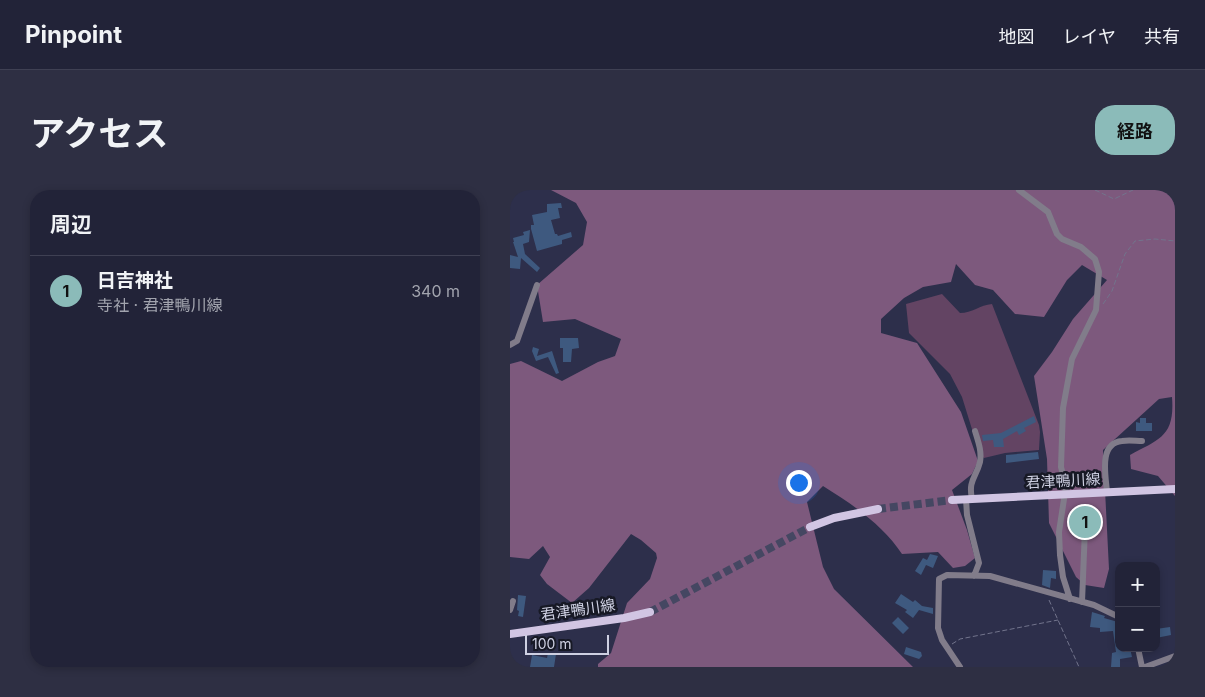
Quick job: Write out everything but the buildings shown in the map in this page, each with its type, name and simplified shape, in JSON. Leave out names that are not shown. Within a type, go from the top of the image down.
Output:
[{"type":"main road","name":"君津鴨川線","points":[[952,500],[1175,489]]},
{"type":"main road","points":[[810,527],[834,518],[878,509]]},
{"type":"main road","name":"君津鴨川線","points":[[510,634],[624,618],[650,612]]},
{"type":"street","points":[[1019,190],[1048,212],[1057,234],[1062,239],[1081,247],[1095,258],[1099,272],[1096,310],[1072,359],[1063,408],[1061,467],[1066,486],[1061,514],[1060,555],[1063,577],[1070,599]]},
{"type":"street","points":[[510,346],[518,341],[537,285]]},
{"type":"street","points":[[974,576],[979,563],[967,515],[970,486],[978,467],[981,452],[975,431]]},
{"type":"street","points":[[1107,492],[1105,457],[1108,449],[1116,442],[1122,440],[1142,441]]},
{"type":"street","points":[[1082,602],[1085,528]]},
{"type":"street","points":[[960,667],[942,640],[938,628],[939,579],[947,575],[990,576],[1094,605],[1115,615]]},
{"type":"street","points":[[510,610],[513,601]]},
{"type":"street","points":[[1139,652],[1144,667],[1175,656]]},
{"type":"path","points":[[1094,190],[1114,199],[1133,190]]},
{"type":"path","points":[[1096,310],[1112,291],[1126,254],[1134,241],[1156,239],[1175,242]]},
{"type":"path","points":[[1046,592],[1079,667]]},
{"type":"path","points":[[947,648],[960,639],[1058,620]]},
{"type":"shaded area","points":[[551,190],[1175,190],[1175,496],[1158,476],[1131,469],[1130,455],[1150,445],[1163,435],[1171,420],[1172,397],[1159,399],[1103,450],[1109,569],[1104,588],[1085,585],[1076,577],[1049,523],[1047,459],[1034,376],[1073,319],[1107,280],[1082,265],[1067,280],[1044,317],[1015,314],[993,290],[975,285],[956,264],[951,282],[923,287],[904,298],[881,319],[881,333],[917,343],[961,412],[978,461],[972,474],[952,490],[975,558],[965,566],[953,568],[938,552],[902,554],[876,524],[823,486],[807,502],[823,567],[834,589],[913,667],[598,667],[598,664],[611,653],[627,603],[650,579],[657,558],[656,553],[631,534],[589,588],[572,603],[547,584],[540,575],[550,557],[543,546],[529,559],[510,557],[510,364],[521,361],[562,381],[598,362],[615,356],[621,339],[575,319],[543,322],[537,285],[583,245],[587,222],[576,203]]},
{"type":"shaded area","points":[[942,294],[960,313],[992,304],[1039,425],[1039,450],[1005,453],[984,458],[980,455],[962,397],[950,374],[909,333],[906,304]]},
{"type":"tunnel","points":[[878,509],[952,500]]},
{"type":"tunnel","points":[[650,612],[810,527]]},
{"type":"place","name":"日吉神社","points":[[1085,522]]}]
